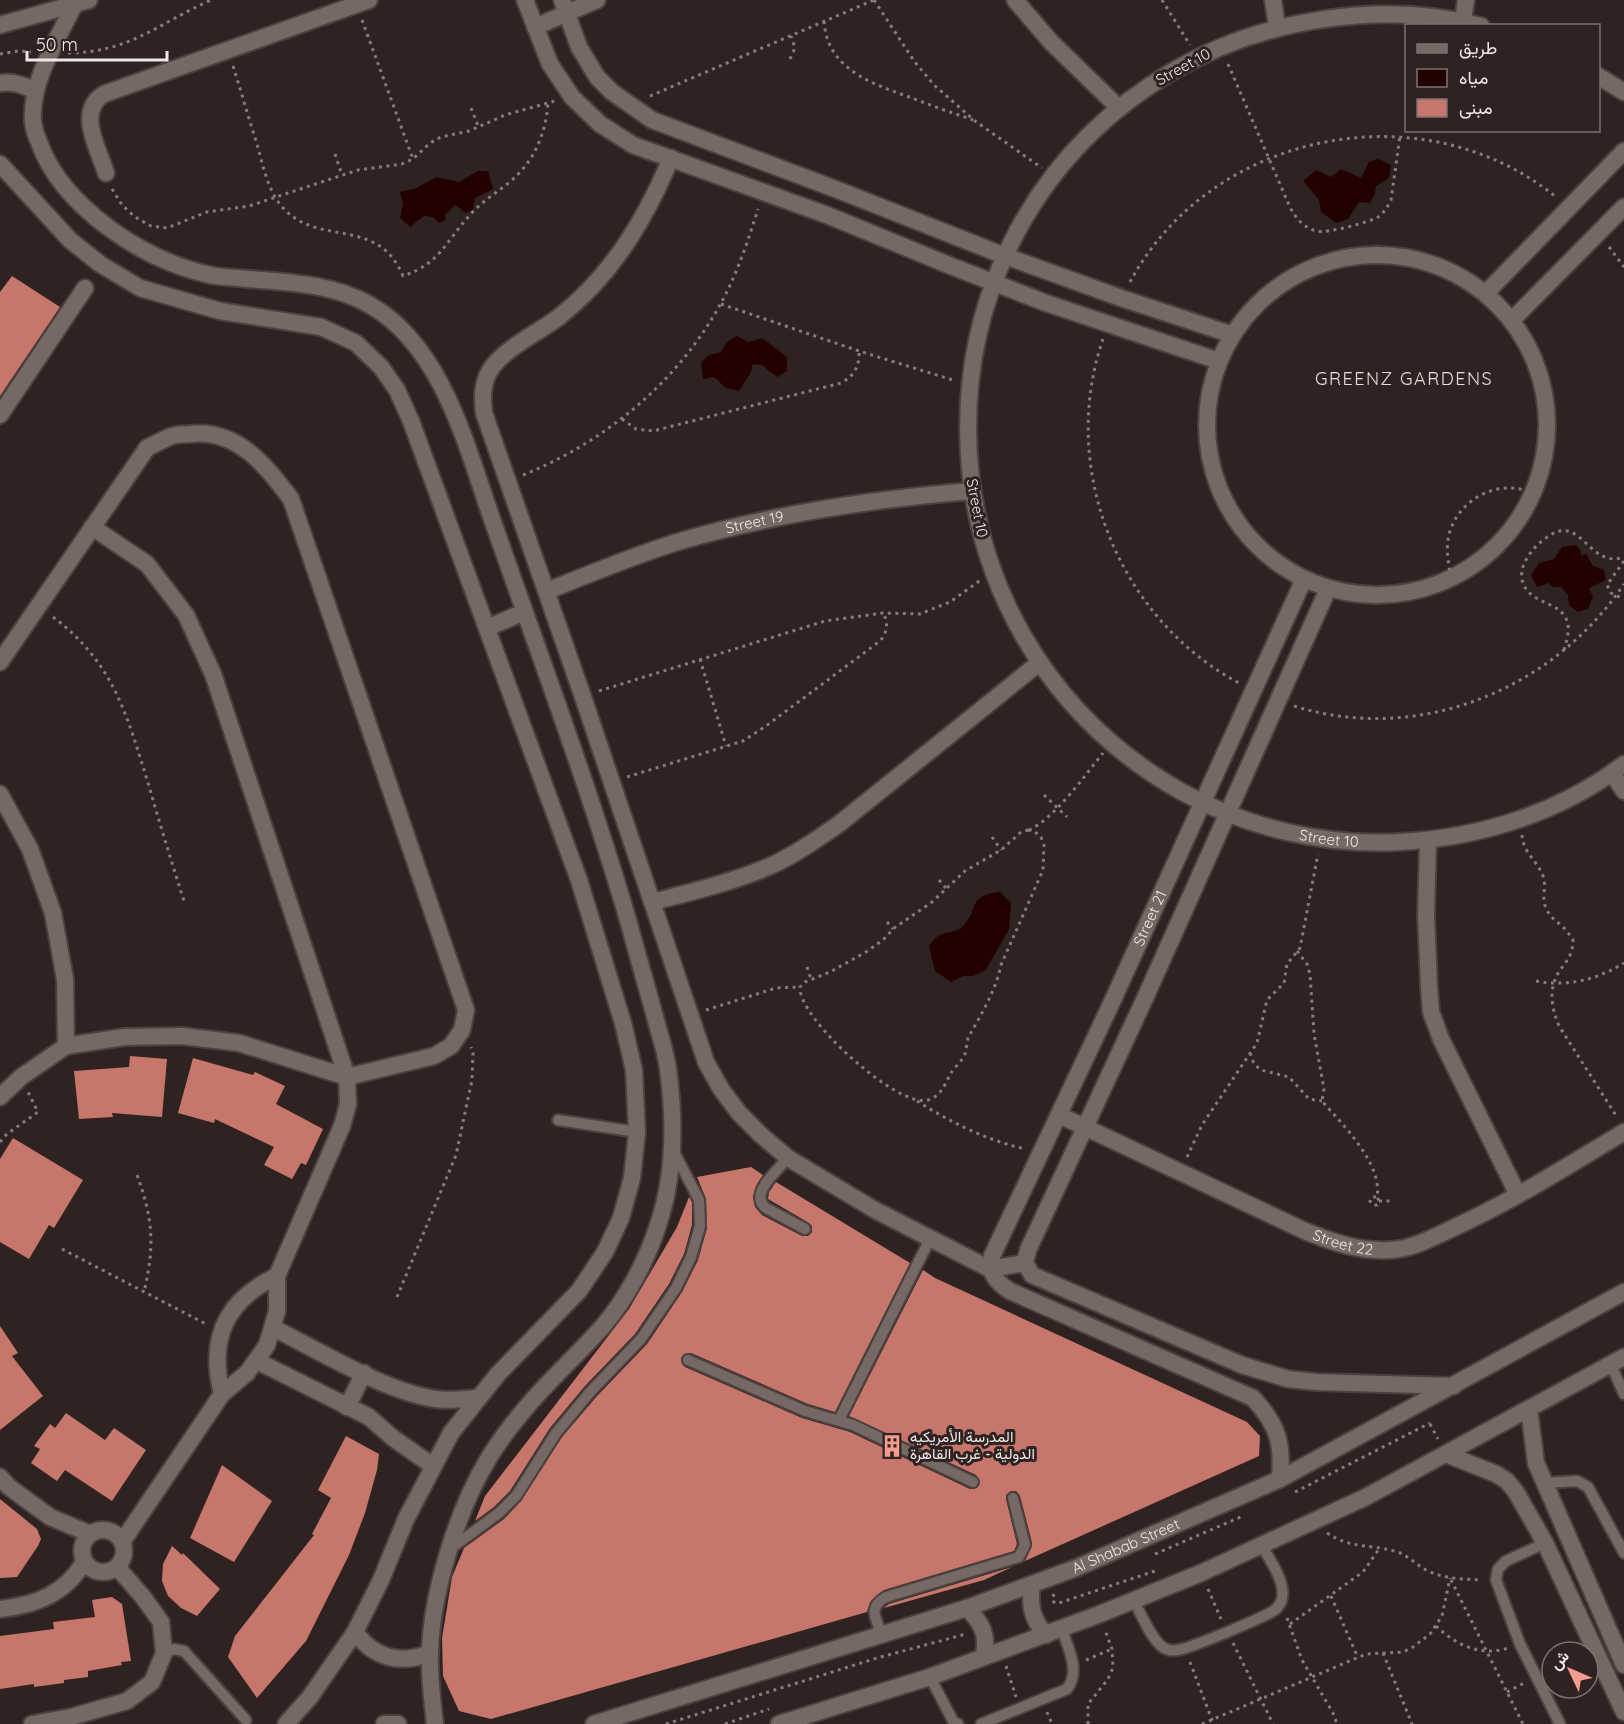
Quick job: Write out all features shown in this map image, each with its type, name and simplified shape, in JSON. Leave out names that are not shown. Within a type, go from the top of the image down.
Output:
[{"type":"street","points":[[525,0],[550,64],[572,97],[600,124],[633,145],[827,215],[994,283],[1219,362]]},
{"type":"street","points":[[535,27],[564,7],[597,0]]},
{"type":"street","points":[[1015,0],[1051,42],[1119,108]]},
{"type":"street","points":[[1273,0],[1277,27]]},
{"type":"street","points":[[1463,20],[1466,0]]},
{"type":"street","points":[[82,2],[51,53],[35,91],[33,126],[43,156],[60,183],[81,207],[138,247],[206,274],[337,290],[369,304],[389,318],[408,336],[424,356],[449,401],[612,866],[667,1063],[672,1114],[672,1148],[669,1181],[658,1225],[638,1273],[608,1321],[538,1393],[510,1428],[486,1462],[471,1493],[449,1550],[432,1628],[430,1653],[435,1724]]},
{"type":"street","points":[[0,25],[82,2]]},
{"type":"street","points":[[106,173],[89,120],[92,104],[97,98],[362,2]]},
{"type":"street","points":[[564,7],[579,47],[597,76],[628,105],[652,120],[1005,256],[1233,335]]},
{"type":"street","name":"Street 10","points":[[1475,24],[1463,20],[1380,13],[1338,15],[1277,27],[1220,46],[1157,80],[1119,108],[1084,140],[1027,214],[1005,256],[978,333],[970,385],[967,438],[972,491],[980,531],[992,571],[1016,624],[1039,663],[1072,706],[1111,744],[1154,776],[1228,814],[1274,829],[1321,839],[1374,843],[1428,840],[1476,832],[1524,818],[1554,805],[1618,768]]},
{"type":"street","points":[[1600,77],[1624,92]]},
{"type":"street","points":[[0,83],[24,85],[35,91]]},
{"type":"street","points":[[1486,293],[1624,151]]},
{"type":"street","points":[[671,158],[656,194],[637,229],[615,261],[589,290],[560,316],[501,357],[485,380],[482,394],[484,413],[547,591],[706,1062],[721,1089],[760,1135],[788,1158],[875,1210],[930,1239],[991,1262],[1026,1257],[1029,1271],[1043,1279],[1242,1365],[1288,1378],[1316,1382],[1454,1386]]},
{"type":"street","points":[[0,164],[70,240],[100,264],[140,288],[220,311],[321,327],[356,343],[381,367],[397,390],[411,421],[579,880],[623,1023],[634,1070],[637,1132],[632,1178],[621,1218],[605,1252],[579,1291],[498,1374],[451,1433],[406,1519],[381,1580],[355,1632],[310,1697],[286,1724]]},
{"type":"street","points":[[1512,320],[1624,207]]},
{"type":"street","points":[[1386,254],[1422,260],[1456,273],[1486,293],[1512,320],[1535,359],[1546,403],[1546,449],[1534,492],[1508,535],[1471,568],[1426,589],[1377,596],[1328,590],[1304,579],[1261,550],[1229,510],[1211,462],[1207,412],[1219,362],[1233,335],[1255,306],[1283,283],[1316,266],[1350,256],[1386,254]]},
{"type":"street","points":[[0,415],[85,288]]},
{"type":"street","points":[[0,662],[147,448],[173,435],[202,433],[230,439],[254,455],[275,477],[291,499],[466,1010],[462,1030],[451,1046],[434,1056],[347,1077],[239,1044],[182,1036],[124,1037],[66,1046],[21,1077],[0,1096]]},
{"type":"street","name":"Street 19","points":[[547,591],[644,554],[754,522],[825,507],[898,497],[972,491]]},
{"type":"street","points":[[92,527],[147,564],[186,615],[213,674],[347,1077],[348,1104],[342,1126],[277,1276],[277,1311],[267,1345],[257,1361],[222,1394],[122,1542]]},
{"type":"street","name":"Street 21","points":[[991,1262],[1304,579]]},
{"type":"street","name":"Street 21","points":[[1026,1257],[1328,590]]},
{"type":"street","points":[[487,628],[524,612]]},
{"type":"street","points":[[652,902],[732,881],[770,866],[805,847],[839,824],[1039,663]]},
{"type":"street","points":[[1618,768],[1624,791]]},
{"type":"street","points":[[0,794],[30,849],[53,913],[65,979],[66,1046]]},
{"type":"street","points":[[1428,840],[1426,915],[1431,1012],[1441,1039],[1518,1195]]},
{"type":"street","name":"Street 22","points":[[1059,1114],[1329,1241],[1370,1249],[1391,1250],[1419,1244],[1484,1214],[1518,1195],[1621,1126]]},
{"type":"street","points":[[991,1262],[994,1278],[1010,1291],[1253,1398],[1268,1414],[1278,1434],[1282,1456],[1280,1479]]},
{"type":"street","points":[[222,1394],[216,1373],[216,1352],[221,1331],[230,1313],[243,1298],[259,1285],[277,1276]]},
{"type":"street","name":"Al Shabab Street","points":[[594,1724],[882,1635],[1032,1585],[1280,1479],[1624,1292]]},
{"type":"street","points":[[273,1328],[364,1373],[414,1394],[436,1399],[477,1398]]},
{"type":"street","points":[[257,1361],[369,1418],[433,1466]]},
{"type":"street","points":[[779,1724],[930,1677],[1054,1632],[1201,1574],[1315,1522],[1617,1361]]},
{"type":"street","points":[[347,1407],[364,1373]]},
{"type":"street","points":[[1529,1409],[1536,1464],[1624,1665]]},
{"type":"street","points":[[1446,1454],[1496,1474],[1507,1481],[1516,1492],[1545,1543],[1624,1712]]},
{"type":"street","points":[[0,1478],[50,1517],[90,1534]]},
{"type":"street","points":[[98,1530],[108,1531],[122,1542],[124,1551],[117,1568],[99,1573],[90,1569],[84,1562],[81,1552],[83,1542],[90,1534],[98,1530]]},
{"type":"street","points":[[0,1609],[37,1602],[57,1592],[75,1577],[84,1562]]},
{"type":"street","points":[[32,1724],[71,1718],[127,1701],[152,1682],[164,1653],[162,1622],[117,1568]]},
{"type":"street","points":[[1032,1585],[1031,1613],[1037,1625],[1054,1632]]},
{"type":"street","points":[[967,1608],[979,1620],[985,1632],[986,1646],[983,1658]]},
{"type":"street","points":[[355,1632],[371,1650],[394,1659],[406,1660],[430,1653]]},
{"type":"street","points":[[384,1724],[398,1724]]},
{"type":"lane","points":[[558,1120],[637,1132]]},
{"type":"lane","points":[[449,1550],[499,1513],[516,1496],[556,1433],[591,1391],[641,1339],[676,1287],[691,1257],[700,1226],[699,1200],[672,1148]]},
{"type":"lane","points":[[788,1158],[763,1188],[760,1199],[766,1208],[805,1229]]},
{"type":"lane","points":[[839,1420],[930,1239]]},
{"type":"lane","points":[[687,1360],[805,1411],[839,1420],[868,1432],[973,1482]]},
{"type":"lane","points":[[1617,1361],[1624,1394]]},
{"type":"lane","points":[[1544,1483],[1576,1481],[1588,1487],[1624,1552]]},
{"type":"lane","points":[[882,1635],[873,1613],[879,1601],[886,1597],[1019,1557],[1025,1545],[1013,1498]]},
{"type":"lane","points":[[1545,1543],[1506,1560],[1498,1569],[1496,1580],[1520,1644],[1560,1724]]},
{"type":"lane","points":[[1134,1601],[1157,1642],[1165,1648],[1175,1651],[1185,1649],[1227,1632],[1275,1610],[1281,1603],[1283,1593],[1281,1584],[1262,1546]]},
{"type":"lane","points":[[981,1724],[1067,1689],[1072,1682],[1073,1665],[1054,1632]]},
{"type":"lane","points":[[164,1653],[174,1648],[184,1651],[246,1720]]},
{"type":"lane","points":[[930,1677],[953,1721],[958,1724]]},
{"type":"path","points":[[0,54],[18,51],[84,53],[116,47],[147,35],[211,0]]},
{"type":"path","points":[[628,105],[874,0],[923,74],[975,121],[1054,176]]},
{"type":"path","points":[[1162,0],[1198,57]]},
{"type":"path","points":[[362,2],[413,159]]},
{"type":"path","points":[[824,21],[831,48],[844,65],[860,78],[975,121]]},
{"type":"path","points":[[790,59],[795,48],[791,36]]},
{"type":"path","points":[[1220,46],[1294,215],[1307,227],[1322,232],[1371,221],[1380,216],[1391,200],[1400,136]]},
{"type":"path","points":[[228,50],[270,188],[284,210],[309,225],[375,242],[388,250],[403,276],[416,271],[439,254],[476,209],[514,179],[526,166],[543,135],[548,103]]},
{"type":"path","points":[[106,173],[112,190],[122,205],[135,217],[151,226],[167,228],[207,212],[249,206],[370,167],[402,164],[413,159],[430,143],[441,137],[479,128],[505,115],[572,97]]},
{"type":"path","points":[[471,108],[479,128]]},
{"type":"path","points":[[1121,298],[1148,254],[1182,214],[1223,182],[1294,148],[1333,139],[1400,136],[1452,145],[1494,160],[1526,176],[1569,208]]},
{"type":"path","points":[[335,154],[342,176]]},
{"type":"path","points":[[507,481],[571,452],[621,419],[646,397],[684,357],[721,304],[741,258],[763,192]]},
{"type":"path","points":[[1597,234],[1624,267]]},
{"type":"path","points":[[721,304],[859,351],[970,385]]},
{"type":"path","points":[[1108,323],[1094,372],[1090,398],[1089,440],[1097,499],[1113,547],[1138,592],[1170,631],[1209,664],[1253,690]]},
{"type":"path","points":[[621,419],[636,429],[653,431],[841,383],[854,374],[858,366],[859,351]]},
{"type":"path","points":[[1451,578],[1448,541],[1453,523],[1463,508],[1477,497],[1493,490],[1511,488],[1534,492]]},
{"type":"path","points":[[1563,653],[1569,633],[1564,615],[1557,608],[1527,591],[1523,582],[1522,569],[1529,554],[1549,535],[1556,531],[1565,531],[1581,537],[1595,552],[1606,558],[1624,559]]},
{"type":"path","points":[[1624,559],[1607,583],[1608,590],[1624,599]]},
{"type":"path","points":[[583,697],[825,621],[883,613],[920,614],[935,609],[964,593],[992,571]]},
{"type":"path","points":[[1278,701],[1302,709],[1352,718],[1377,719],[1427,714],[1475,702],[1543,668],[1563,653],[1600,616],[1624,584]]},
{"type":"path","points":[[38,606],[72,632],[100,664],[121,701],[184,901]]},
{"type":"path","points":[[612,782],[726,747],[755,734],[880,641],[887,630],[883,613]]},
{"type":"path","points":[[700,659],[726,747]]},
{"type":"path","points":[[1041,1154],[993,1140],[942,1117],[871,1075],[845,1052],[816,1020],[802,998],[801,987],[804,982],[866,952],[883,940],[893,928],[917,914],[965,871],[1001,850],[1021,832],[1042,822],[1111,744]]},
{"type":"path","points":[[1044,795],[1067,817]]},
{"type":"path","points":[[1524,818],[1523,846],[1542,875],[1545,885],[1542,895],[1545,908],[1552,919],[1565,928],[1573,940],[1571,956],[1553,984],[1551,997],[1553,1012],[1559,1026],[1621,1126]]},
{"type":"path","points":[[916,1101],[929,1100],[945,1087],[962,1059],[969,1035],[980,1018],[998,976],[1000,965],[1044,870],[1044,845],[1041,837],[1028,830]]},
{"type":"path","points":[[992,837],[1001,850]]},
{"type":"path","points":[[1182,1173],[1202,1125],[1257,1043],[1267,999],[1284,983],[1287,964],[1301,943],[1321,839]]},
{"type":"path","points":[[939,880],[946,888]]},
{"type":"path","points":[[887,922],[893,928]]},
{"type":"path","points":[[1297,951],[1307,964],[1310,974],[1314,1034],[1323,1089],[1322,1101]]},
{"type":"path","points":[[1536,981],[1553,984],[1596,977],[1624,963]]},
{"type":"path","points":[[807,968],[811,980]]},
{"type":"path","points":[[690,1015],[776,988],[801,987]]},
{"type":"path","points":[[397,1297],[456,1155],[472,1080],[473,1053],[462,1030]]},
{"type":"path","points":[[1250,1053],[1254,1064],[1261,1070],[1289,1077],[1309,1099],[1322,1101],[1347,1129],[1375,1172],[1378,1199],[1391,1201]]},
{"type":"path","points":[[0,1142],[7,1134],[38,1112],[21,1077]]},
{"type":"path","points":[[136,1174],[147,1203],[152,1232],[151,1263],[144,1292]]},
{"type":"path","points":[[62,1249],[221,1331]]},
{"type":"path","points":[[1419,1404],[1446,1454]]},
{"type":"path","points":[[1287,1496],[1430,1424]]},
{"type":"path","points":[[1149,1557],[1245,1515]]},
{"type":"path","points":[[1315,1522],[1324,1531],[1345,1543],[1393,1550],[1404,1554],[1425,1569],[1450,1578],[1496,1580]]},
{"type":"path","points":[[1290,1624],[1364,1572],[1378,1549]]},
{"type":"path","points":[[1055,1594],[1052,1600],[1059,1603],[1168,1567]]},
{"type":"path","points":[[1201,1574],[1273,1724]]},
{"type":"path","points":[[1202,1724],[1358,1658],[1375,1652],[1403,1652],[1413,1647],[1430,1634],[1442,1616],[1450,1578]]},
{"type":"path","points":[[1450,1578],[1523,1724]]},
{"type":"path","points":[[1331,1596],[1358,1658]]},
{"type":"path","points":[[1281,1603],[1296,1647],[1311,1678],[1333,1713],[1336,1724]]},
{"type":"path","points":[[1088,1724],[1088,1704],[1108,1679],[1113,1668],[1112,1649],[1100,1614]]},
{"type":"path","points":[[1436,1626],[1449,1638],[1468,1648],[1487,1651],[1520,1644]]},
{"type":"path","points":[[666,1724],[866,1661],[974,1631]]},
{"type":"path","points":[[1073,1665],[1112,1649]]},
{"type":"path","points":[[1185,1649],[1212,1720],[1216,1724]]},
{"type":"path","points":[[1001,1651],[1020,1708]]},
{"type":"path","points":[[1383,1653],[1412,1724]]},
{"type":"path","points":[[725,1724],[777,1707]]},
{"type":"water","points":[[1378,159],[1391,165],[1389,178],[1376,186],[1370,203],[1359,202],[1348,219],[1336,223],[1321,212],[1319,200],[1303,181],[1316,170],[1331,177],[1341,169],[1361,178],[1369,162]]},
{"type":"water","points":[[478,171],[488,171],[493,189],[475,198],[473,209],[466,213],[455,205],[445,215],[446,220],[439,223],[433,217],[424,216],[410,227],[400,218],[403,204],[400,192],[414,189],[437,177],[459,182]]},
{"type":"water","points":[[737,336],[748,342],[762,338],[787,357],[787,371],[777,377],[762,365],[753,364],[751,372],[739,391],[726,388],[714,377],[703,379],[701,363],[709,355],[721,352],[727,342]]},
{"type":"water","points":[[1576,545],[1581,551],[1581,556],[1586,554],[1593,566],[1604,570],[1606,580],[1589,588],[1593,597],[1588,609],[1578,612],[1569,605],[1568,595],[1561,587],[1553,587],[1548,583],[1537,587],[1531,575],[1539,563],[1554,559],[1562,547]]},
{"type":"water","points":[[1000,892],[1011,903],[1009,929],[986,970],[951,982],[935,971],[929,946],[938,936],[961,928],[975,904],[983,896]]},
{"type":"building","points":[[12,276],[60,307],[0,396],[0,292]]},
{"type":"building","points":[[130,1056],[167,1059],[162,1117],[112,1113],[113,1117],[79,1119],[74,1071],[129,1067]]},
{"type":"building","points":[[193,1058],[253,1075],[255,1072],[285,1086],[276,1104],[323,1129],[306,1165],[301,1163],[292,1179],[264,1165],[274,1147],[215,1119],[214,1123],[178,1113]]},
{"type":"building","points":[[13,1138],[83,1180],[54,1228],[49,1225],[29,1259],[0,1242],[0,1159]]},
{"type":"building","name":"المدرسة الأمريكيه الدولية - غرب القاهرة","points":[[751,1167],[763,1175],[756,1186],[753,1197],[755,1207],[762,1215],[802,1236],[808,1236],[812,1232],[812,1226],[809,1223],[768,1199],[769,1192],[776,1182],[910,1263],[835,1412],[808,1404],[691,1353],[684,1354],[681,1358],[685,1367],[802,1418],[850,1432],[970,1489],[977,1488],[980,1482],[976,1475],[849,1416],[923,1270],[935,1278],[1247,1422],[1260,1436],[1259,1456],[1025,1561],[1032,1543],[1020,1496],[1016,1491],[1011,1491],[1006,1495],[1006,1499],[1017,1544],[1014,1551],[884,1590],[871,1601],[867,1612],[491,1719],[459,1711],[443,1676],[442,1638],[452,1577],[464,1548],[504,1519],[521,1501],[562,1437],[597,1396],[647,1344],[682,1292],[698,1260],[707,1228],[706,1199],[697,1177]]},
{"type":"building","points":[[689,1197],[692,1202],[692,1225],[684,1254],[669,1284],[635,1334],[585,1386],[550,1428],[510,1491],[475,1521],[485,1496],[629,1309],[677,1227]]},
{"type":"building","points":[[0,1326],[18,1353],[12,1356],[43,1396],[0,1430]]},
{"type":"building","points":[[66,1413],[105,1440],[114,1428],[146,1450],[112,1501],[65,1470],[57,1481],[31,1463],[40,1449],[34,1446],[50,1424],[55,1428]]},
{"type":"building","points":[[346,1436],[379,1454],[365,1513],[349,1555],[306,1641],[257,1698],[228,1657],[235,1636],[314,1535],[312,1534],[331,1498],[318,1490]]},
{"type":"building","points":[[222,1465],[272,1501],[234,1562],[190,1538]]},
{"type":"building","points":[[0,1499],[37,1529],[41,1539],[17,1577],[0,1578]]},
{"type":"building","points":[[172,1546],[182,1555],[183,1553],[220,1589],[197,1616],[181,1608],[168,1596],[162,1581],[163,1564]]},
{"type":"building","points":[[1012,1567],[984,1580],[884,1608],[889,1604]]},
{"type":"building","points":[[112,1597],[122,1604],[131,1661],[121,1662],[122,1665],[88,1671],[88,1677],[64,1680],[64,1683],[34,1687],[34,1684],[0,1689],[0,1636],[54,1629],[53,1622],[95,1617],[92,1600]]},
{"type":"place","name":"المدرسة الأمريكيه الدولية - غرب القاهرة","points":[[892,1446]]},
{"type":"district","name":"GREENZ GARDENS","points":[[1404,379]]}]
